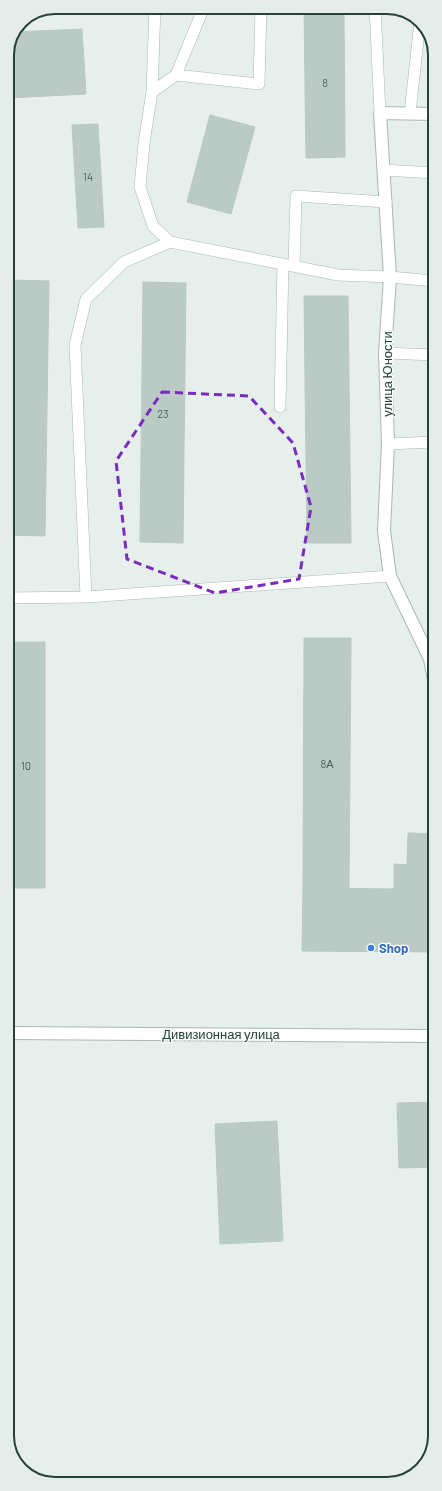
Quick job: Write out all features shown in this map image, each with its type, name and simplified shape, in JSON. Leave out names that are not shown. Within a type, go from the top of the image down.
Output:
[{"type":"street","points":[[380,113],[428,114]]},
{"type":"street","name":"улица Юности","points":[[380,113],[390,277],[385,352],[388,444],[384,532],[390,576],[428,655]]},
{"type":"street","name":"Дивизионная улица","points":[[14,1033],[428,1036]]},
{"type":"lane","points":[[155,14],[152,92],[144,143],[140,187],[153,226],[170,242],[338,275],[428,280]]},
{"type":"lane","points":[[152,92],[176,75],[201,14]]},
{"type":"lane","points":[[176,75],[259,84],[261,14]]},
{"type":"lane","points":[[375,14],[380,113]]},
{"type":"lane","points":[[410,113],[419,30]]},
{"type":"lane","points":[[384,170],[428,173]]},
{"type":"lane","points":[[280,407],[289,265],[296,196],[386,202]]},
{"type":"lane","points":[[86,596],[75,345],[86,299],[124,262],[170,242]]},
{"type":"lane","points":[[385,352],[428,354]]},
{"type":"lane","points":[[388,444],[428,442]]},
{"type":"lane","points":[[14,598],[86,596],[390,576]]},
{"type":"highlighted area","points":[[162,392],[249,396],[293,443],[311,507],[299,579],[215,593],[127,559],[116,461]]},
{"type":"building","points":[[304,14],[344,14],[345,157],[306,158]]},
{"type":"building","points":[[82,29],[86,94],[14,98],[14,55],[17,40],[21,32]]},
{"type":"building","points":[[210,115],[255,127],[231,214],[187,202]]},
{"type":"building","points":[[98,124],[104,227],[78,228],[72,125]]},
{"type":"building","points":[[14,280],[49,281],[45,536],[14,535]]},
{"type":"building","points":[[143,282],[186,283],[183,543],[140,542]]},
{"type":"building","points":[[304,296],[348,296],[351,543],[307,543]]},
{"type":"building","points":[[304,638],[351,638],[349,889],[303,888]]},
{"type":"building","points":[[14,642],[45,642],[45,888],[14,888]]},
{"type":"building","points":[[408,833],[428,834],[428,952],[302,951],[303,888],[394,889],[394,864],[407,865]]},
{"type":"building","points":[[428,1102],[428,1167],[399,1168],[397,1103]]},
{"type":"building","points":[[277,1121],[283,1241],[220,1244],[215,1124]]},
{"type":"place","name":"Shop","points":[[371,948]]}]
